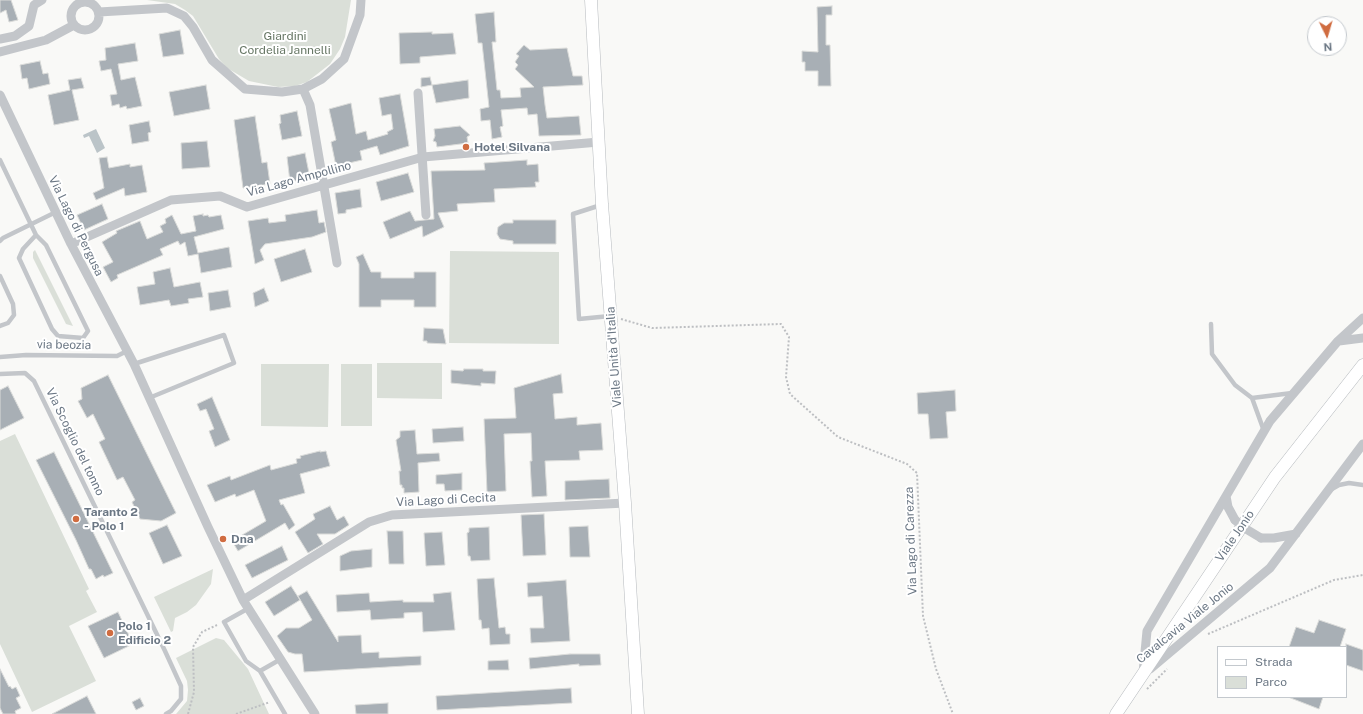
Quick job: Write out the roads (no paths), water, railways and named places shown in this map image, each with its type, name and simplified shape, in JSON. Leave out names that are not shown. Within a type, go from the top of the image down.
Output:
[{"type":"main road","name":"Viale Unità d'Italia","points":[[590,0],[602,204],[625,503],[638,714]]},
{"type":"main road","name":"Viale Jonio","points":[[1116,714],[1275,477],[1363,365]]},
{"type":"street","points":[[0,39],[15,36],[29,26],[34,4],[42,0]]},
{"type":"street","points":[[99,12],[167,8],[184,16],[193,27],[212,60],[245,90],[282,92],[303,89],[322,79],[344,59],[360,15],[361,0]]},
{"type":"street","points":[[82,1],[94,5],[99,12],[98,22],[92,28],[83,30],[74,25],[71,16],[74,7],[82,1]]},
{"type":"street","points":[[0,52],[46,40],[74,25]]},
{"type":"street","points":[[303,89],[310,105],[337,263]]},
{"type":"street","points":[[418,93],[426,215]]},
{"type":"street","name":"Via Lago di Pergusa","points":[[0,96],[70,244],[134,364],[243,600],[315,714]]},
{"type":"street","name":"Via Lago Ampollino","points":[[70,244],[171,200],[220,196],[247,207],[423,157],[599,142]]},
{"type":"street","name":"Cavalcavia Viale Jonio","points":[[1142,675],[1147,631],[1264,431],[1292,393],[1338,341],[1363,318]]},
{"type":"street","points":[[1338,341],[1357,337],[1363,338]]},
{"type":"street","name":"Cavalcavia Viale Jonio","points":[[1142,675],[1270,568],[1363,444]]},
{"type":"street","points":[[1226,496],[1228,507],[1235,520],[1261,538],[1284,537],[1296,534]]},
{"type":"street","name":"Via Lago di Cecita","points":[[243,600],[369,522],[392,515],[625,503]]},
{"type":"lane","points":[[0,160],[36,235],[46,245],[88,331],[83,338],[58,336],[52,329],[19,258],[23,249],[36,235]]},
{"type":"lane","points":[[602,204],[573,214],[579,319],[610,316]]},
{"type":"lane","points":[[0,233],[1,240],[14,232],[56,212]]},
{"type":"lane","points":[[0,276],[13,304],[14,315],[8,322],[0,326]]},
{"type":"lane","points":[[1211,324],[1212,354],[1235,385],[1252,398],[1264,431]]},
{"type":"lane","points":[[134,364],[224,335],[234,363],[149,398]]},
{"type":"lane","name":"via beozia","points":[[0,357],[26,355],[117,356],[127,351]]},
{"type":"lane","name":"Via Scoglio del tonno","points":[[0,374],[25,373],[34,380],[166,651],[181,686],[181,699],[171,711],[166,714]]},
{"type":"lane","points":[[1252,398],[1292,393]]},
{"type":"lane","points":[[1327,492],[1339,485],[1350,483],[1363,485]]},
{"type":"lane","points":[[249,608],[224,622],[246,661],[260,671],[285,714]]},
{"type":"lane","points":[[260,671],[281,659]]},
{"type":"place","name":"Hotel Silvana","points":[[466,147]]},
{"type":"place","name":"Taranto 2 - Polo 1","points":[[76,519]]},
{"type":"place","name":"Dna","points":[[223,539]]},
{"type":"place","name":"Polo 1 Edificio 2","points":[[110,633]]},
{"type":"park label","name":"Giardini Cordelia Jannelli","points":[[285,43]]}]
